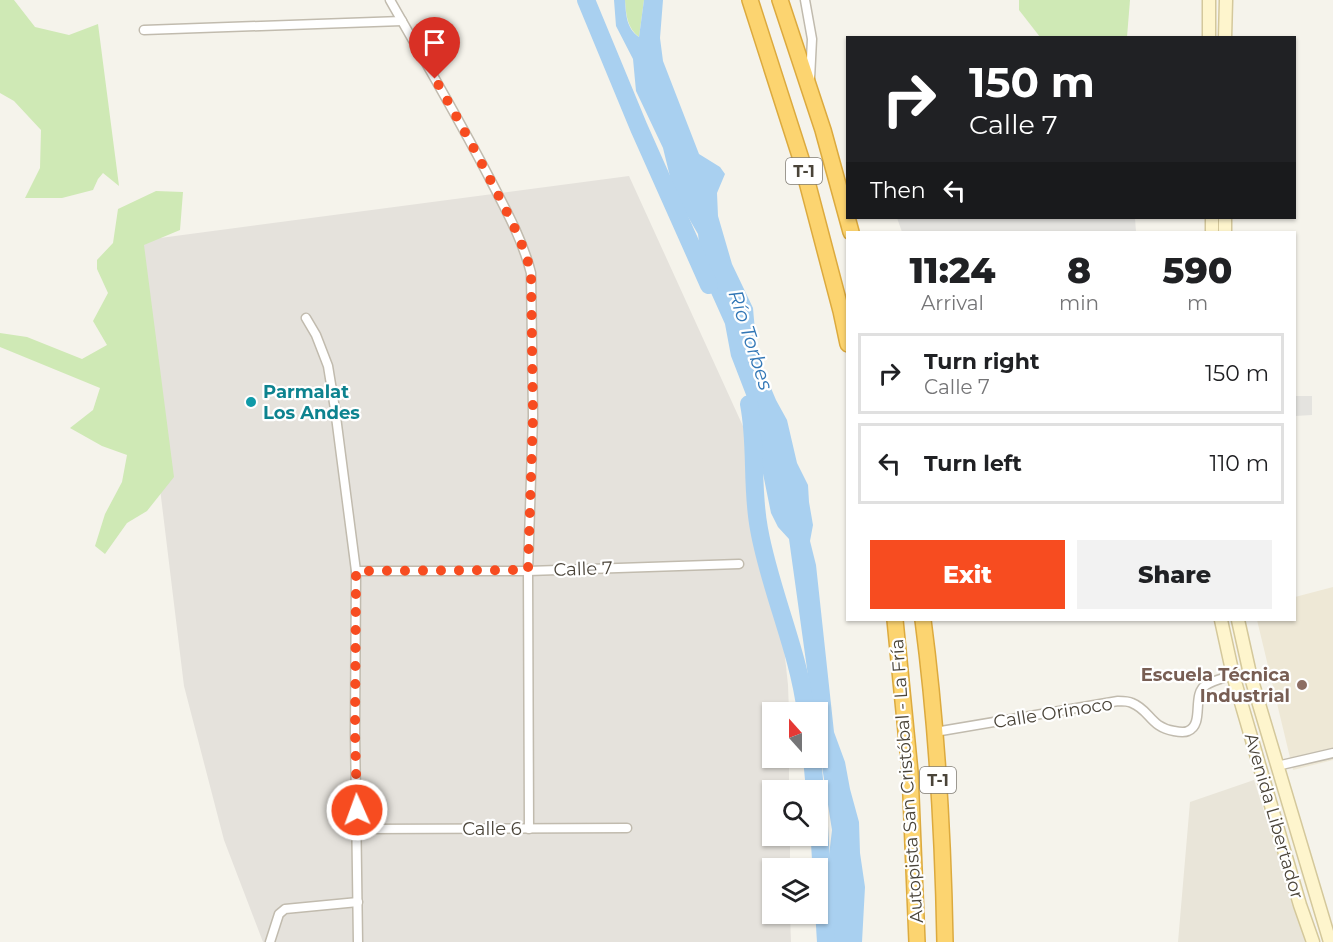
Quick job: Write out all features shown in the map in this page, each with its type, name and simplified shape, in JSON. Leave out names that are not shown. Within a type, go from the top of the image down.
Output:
[{"type":"highway","name":"T-1","points":[[750,0],[801,159],[846,335]]},
{"type":"highway","name":"T-1","points":[[780,0],[823,130],[846,214]]},
{"type":"highway","name":"Autopista San Cristóbal - La Fría","points":[[896,621],[910,772],[917,942]]},
{"type":"highway","name":"Autopista San Cristóbal - La Fría","points":[[923,621],[935,732],[944,863],[945,942]]},
{"type":"main road","points":[[1209,0],[1209,36]]},
{"type":"main road","points":[[1226,0],[1226,36]]},
{"type":"main road","name":"Avenida Libertador","points":[[1221,621],[1233,675],[1300,905],[1313,942]]},
{"type":"main road","name":"Avenida Libertador","points":[[1238,621],[1250,674],[1330,942]]},
{"type":"street","points":[[390,0],[469,137],[510,217],[527,259],[532,290],[533,405],[528,570],[529,829]]},
{"type":"street","points":[[805,0],[812,39],[809,88]]},
{"type":"street","points":[[144,30],[402,21]]},
{"type":"street","points":[[306,318],[316,335],[328,366],[336,409],[356,571],[355,732],[358,942]]},
{"type":"street","name":"Calle 7","points":[[356,571],[528,570],[739,564]]},
{"type":"street","name":"Calle Orinoco","points":[[935,732],[1118,701],[1131,702],[1161,727],[1185,733],[1195,724],[1201,691],[1205,686],[1233,675]]},
{"type":"street","points":[[1277,766],[1333,753]]},
{"type":"street","name":"Calle 6","points":[[358,829],[627,828]]},
{"type":"street","points":[[270,942],[279,914],[285,909],[358,902]]},
{"type":"shaded area","points":[[629,176],[752,446],[778,592],[789,702],[762,702],[762,768],[789,768],[789,780],[762,780],[762,846],[790,846],[790,858],[762,858],[762,924],[790,924],[791,942],[263,942],[224,840],[184,686],[130,242]]},
{"type":"shaded area","points":[[897,219],[1135,219],[1136,231],[902,231]]},
{"type":"shaded area","points":[[1296,396],[1312,396],[1312,415],[1296,416]]},
{"type":"shaded area","name":"Escuela Técnica Industrial","points":[[1333,587],[1333,760],[1293,770],[1257,621],[1296,621],[1296,597]]},
{"type":"shaded area","points":[[1254,780],[1306,942],[1178,942],[1190,802]]},
{"type":"green space","points":[[0,0],[14,0],[35,27],[69,35],[98,24],[119,186],[103,173],[93,190],[62,198],[25,198],[40,168],[41,130],[14,101],[0,93]]},
{"type":"green space","points":[[625,0],[644,0],[639,37],[630,25]]},
{"type":"green space","points":[[1019,0],[1130,0],[1127,36],[1039,36],[1019,10]]},
{"type":"green space","points":[[156,191],[183,192],[180,230],[144,245],[174,477],[147,511],[127,523],[105,554],[95,546],[105,514],[122,482],[127,455],[102,446],[70,428],[93,410],[100,388],[0,347],[0,333],[27,337],[82,359],[107,345],[93,321],[108,293],[97,269],[97,260],[113,243],[118,209]]},
{"type":"water","points":[[614,0],[625,0],[629,25],[639,37],[644,0],[663,0],[660,38],[663,61],[699,154],[720,167],[725,174],[717,193],[718,216],[732,264],[753,308],[757,355],[787,420],[797,463],[808,485],[813,525],[810,541],[816,565],[834,732],[845,762],[859,822],[860,853],[865,887],[862,942],[833,942],[828,899],[828,865],[832,830],[828,805],[828,780],[824,780],[822,768],[828,768],[828,702],[812,702],[789,539],[778,527],[771,513],[748,400],[731,356],[725,324],[703,275],[698,234],[674,193],[663,148],[636,91],[633,59],[616,26]]},
{"type":"waterway","name":"Río Torbes","points":[[586,0],[639,128],[709,285]]},
{"type":"waterway","name":"Río Torbes","points":[[749,404],[759,529],[797,666],[804,702]]},
{"type":"waterway","name":"Río Torbes","points":[[813,768],[814,780]]},
{"type":"waterway","name":"Río Torbes","points":[[820,846],[826,942]]},
{"type":"place","name":"Parmalat Los Andes","points":[[251,402]]},
{"type":"place","name":"Escuela Técnica Industrial","points":[[1302,685]]},
{"type":"route","points":[[357,810],[356,571],[528,570],[533,416],[531,273],[510,217],[469,137],[435,79]]}]
